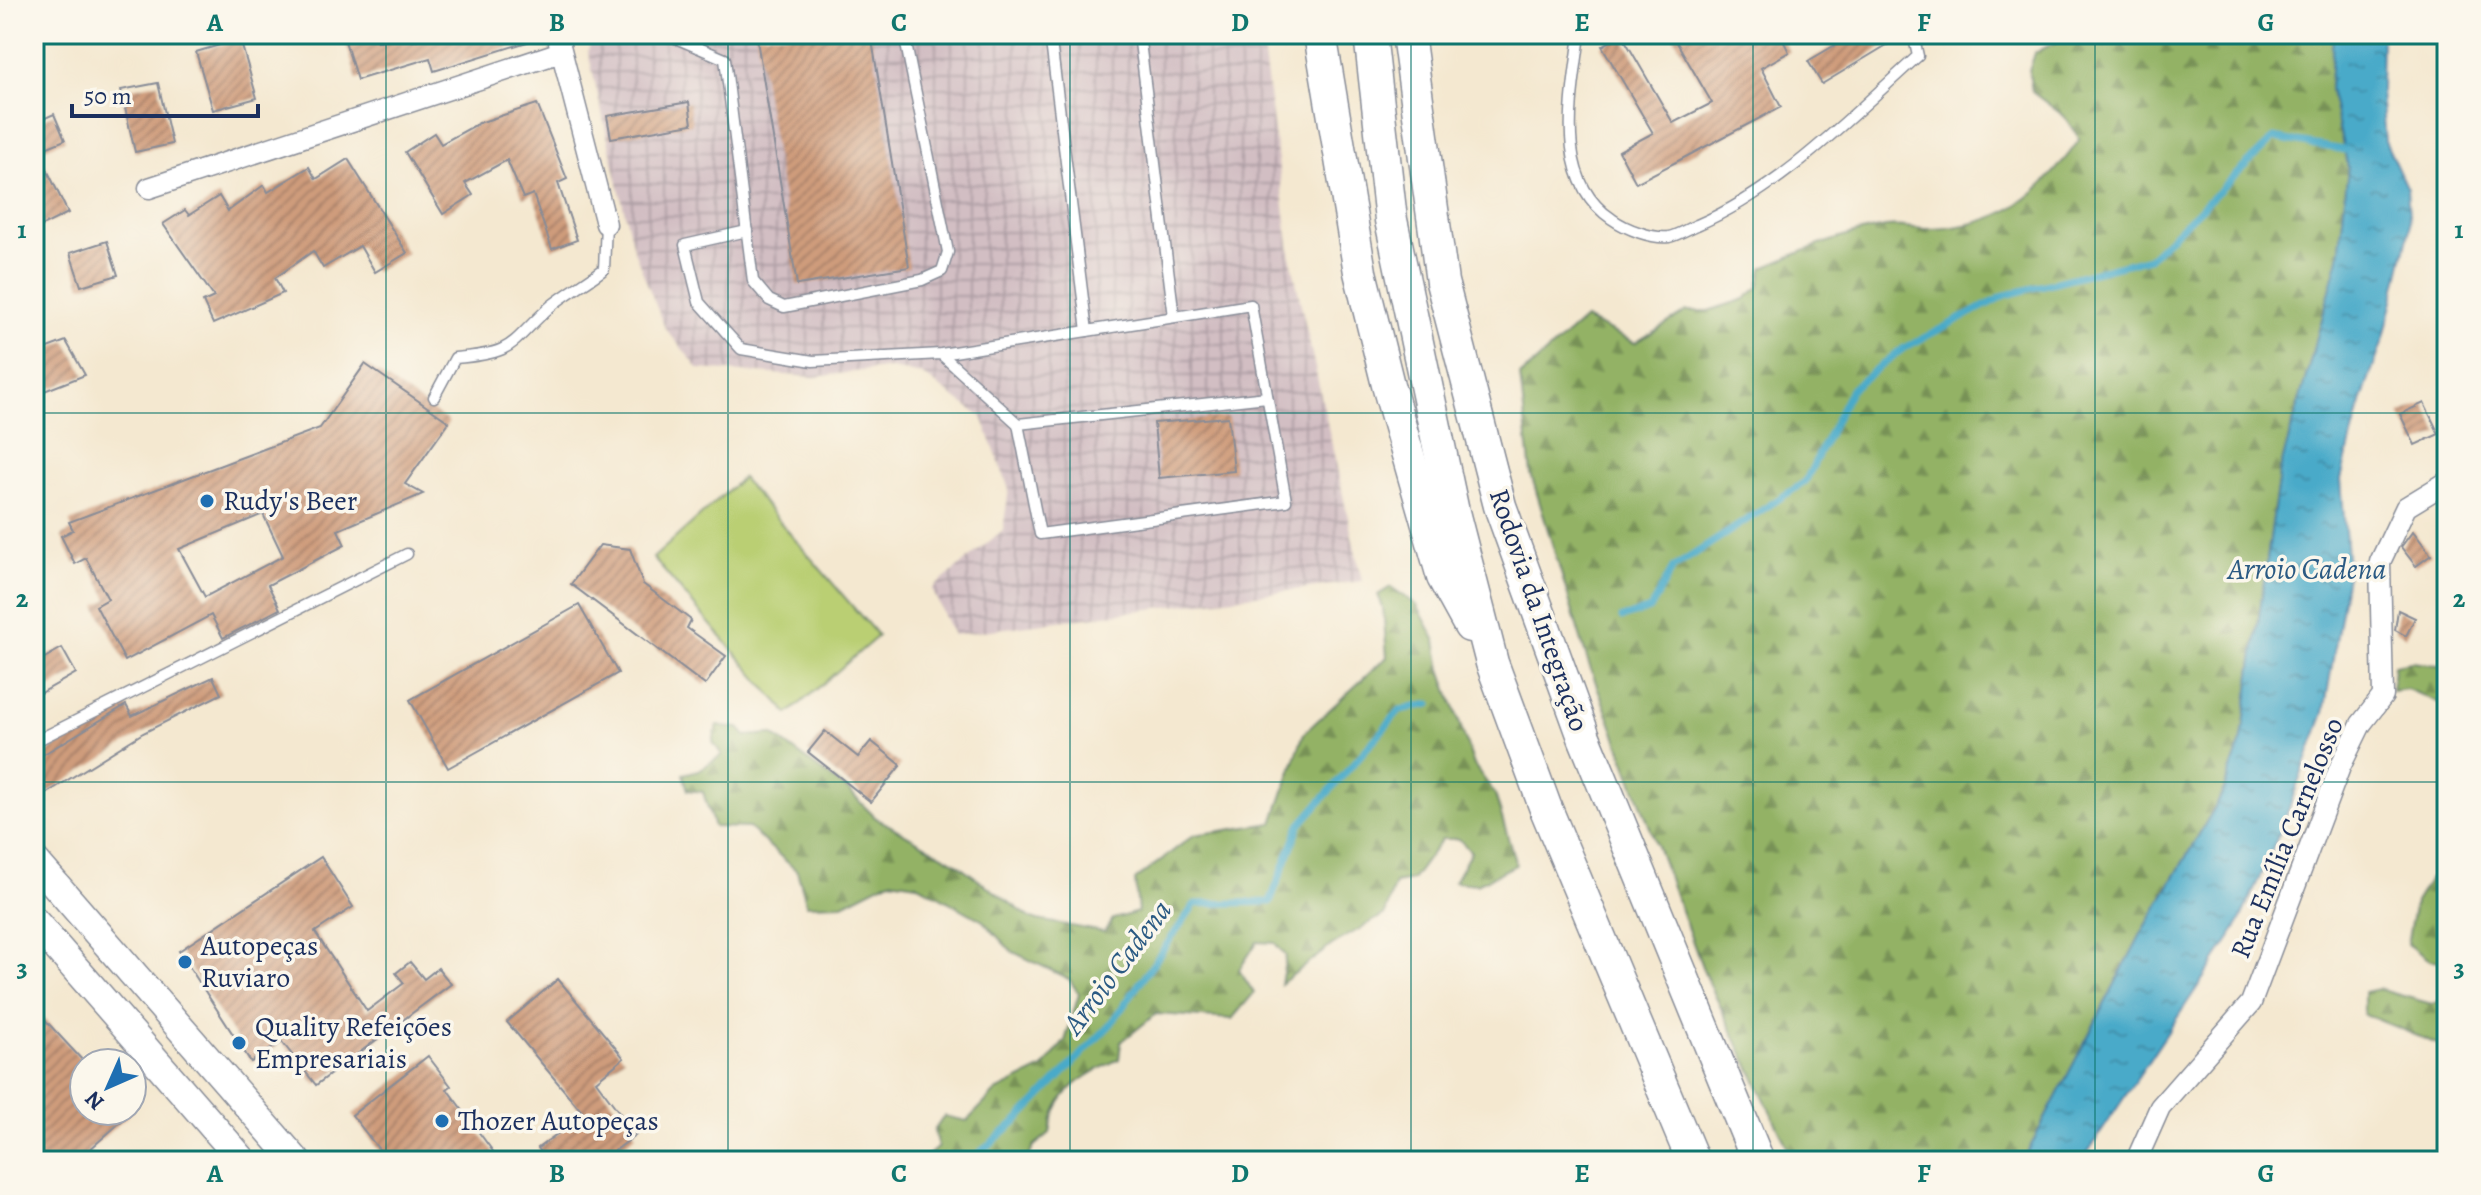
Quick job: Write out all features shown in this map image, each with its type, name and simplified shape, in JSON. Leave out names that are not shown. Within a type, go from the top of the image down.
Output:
[{"type":"highway","points":[[1320,34],[1360,272],[1388,385],[1443,577],[1492,663]]},
{"type":"highway","name":"Rodovia da Integração","points":[[1370,34],[1391,220],[1453,512],[1492,663],[1546,809],[1693,1161]]},
{"type":"highway","name":"Rodovia da Integração","points":[[1408,34],[1442,282],[1500,506],[1584,737],[1758,1161]]},
{"type":"main road","points":[[34,860],[292,1160]]},
{"type":"main road","points":[[34,921],[243,1161]]},
{"type":"street","points":[[149,188],[559,43],[606,224]]},
{"type":"street","name":"Rua Emília Carnelosso","points":[[2136,1161],[2160,1107],[2251,1003],[2340,767],[2361,724],[2383,696],[2380,562],[2406,507],[2447,482]]},
{"type":"lane","points":[[666,34],[725,59],[753,281],[769,300],[784,307],[922,280],[942,271],[948,252],[904,34]]},
{"type":"lane","points":[[1050,34],[1087,331]]},
{"type":"lane","points":[[1139,34],[1174,317]]},
{"type":"lane","points":[[1580,34],[1569,124],[1573,161],[1597,209],[1626,229],[1668,237],[1736,208],[1838,128],[1918,56],[1913,34]]},
{"type":"lane","points":[[434,397],[455,358],[496,355],[528,333],[551,306],[604,269],[606,224]]},
{"type":"lane","points":[[747,231],[685,245],[699,302],[741,349],[813,361],[941,354],[1251,305],[1286,501],[1040,534],[1018,424],[941,354]]},
{"type":"lane","points":[[1018,424],[1267,397]]},
{"type":"lane","points":[[34,742],[407,554]]},
{"type":"shaded area","points":[[592,34],[1261,34],[1291,259],[1362,581],[953,635],[932,589],[1003,530],[1009,489],[982,417],[921,374],[884,368],[815,377],[699,369],[665,328],[633,248],[588,52]]},
{"type":"green space","points":[[2071,34],[2164,34],[2188,46],[2195,34],[2333,34],[2330,89],[2348,167],[2339,258],[2279,474],[2242,739],[2222,795],[2140,936],[2023,1161],[1794,1161],[1704,972],[1587,659],[1531,474],[1520,376],[1585,319],[1635,343],[1687,311],[1708,311],[1745,299],[1759,287],[1763,268],[1823,244],[1886,227],[1955,227],[1998,215],[2016,205],[2049,177],[2080,139],[2064,116],[2032,92],[2029,71],[2035,53]]},
{"type":"green space","points":[[742,478],[878,636],[788,714],[653,558]]},
{"type":"green space","points":[[1391,587],[1417,605],[1436,641],[1441,669],[1474,765],[1495,794],[1516,865],[1477,884],[1454,882],[1471,852],[1459,839],[1442,839],[1412,880],[1395,883],[1385,914],[1332,945],[1281,984],[1286,956],[1275,943],[1257,942],[1239,970],[1254,993],[1232,1019],[1156,1014],[1121,1042],[1119,1059],[1084,1079],[1065,1095],[1053,1118],[1050,1133],[1034,1146],[1027,1161],[922,1161],[938,1147],[934,1131],[944,1116],[967,1121],[996,1091],[1043,1068],[1065,1041],[1079,994],[1069,979],[1011,951],[983,921],[917,884],[890,880],[843,904],[807,905],[797,871],[749,828],[714,827],[703,792],[688,790],[683,774],[699,770],[722,755],[713,742],[717,726],[739,728],[746,736],[772,734],[849,791],[876,818],[952,860],[1032,919],[1104,932],[1113,919],[1138,912],[1135,880],[1194,835],[1273,823],[1304,733],[1387,657],[1383,607],[1378,595]]},
{"type":"green space","points":[[2411,662],[2447,666],[2447,706],[2407,689],[2392,691],[2394,665]]},
{"type":"green space","points":[[2447,877],[2447,962],[2430,960],[2407,944],[2415,902],[2430,878]]},
{"type":"green space","points":[[2378,989],[2432,1004],[2447,1001],[2447,1048],[2364,1014],[2364,992]]},
{"type":"water","name":"Arroio Cadena","points":[[2333,34],[2382,34],[2381,91],[2385,141],[2407,189],[2410,228],[2384,338],[2362,399],[2341,479],[2348,569],[2324,713],[2280,832],[2236,929],[2082,1161],[2023,1161],[2140,936],[2222,795],[2242,739],[2279,474],[2339,258],[2348,167],[2330,89]]},
{"type":"building","points":[[343,34],[375,34],[377,42],[402,34],[411,34],[413,41],[433,34],[540,34],[540,38],[434,71],[430,58],[357,80]]},
{"type":"building","points":[[756,34],[871,34],[909,267],[797,285]]},
{"type":"building","points":[[1672,34],[1780,34],[1789,52],[1761,68],[1781,107],[1636,183],[1619,151],[1653,133],[1602,46],[1622,35],[1673,123],[1712,103]]},
{"type":"building","points":[[1854,34],[1905,34],[1822,84],[1808,61]]},
{"type":"building","points":[[240,39],[257,98],[213,110],[196,52]]},
{"type":"building","points":[[158,83],[172,144],[135,152],[121,90]]},
{"type":"building","points":[[689,102],[692,124],[611,138],[607,116]]},
{"type":"building","points":[[537,104],[567,179],[558,183],[577,240],[552,249],[533,194],[523,198],[507,160],[465,183],[473,195],[443,214],[405,152],[434,133],[441,144],[479,123]]},
{"type":"building","points":[[54,114],[65,140],[38,151],[68,213],[34,230],[34,123]]},
{"type":"building","points":[[348,159],[407,253],[375,272],[360,246],[323,268],[313,251],[275,278],[283,293],[213,324],[203,302],[214,297],[163,224],[185,210],[189,215],[219,196],[228,211],[264,185],[268,192],[309,167],[316,179]]},
{"type":"building","points":[[107,241],[118,275],[81,286],[70,253]]},
{"type":"building","points":[[66,341],[85,375],[34,395],[34,353]]},
{"type":"building","points":[[365,364],[449,422],[405,484],[423,494],[338,530],[345,545],[268,585],[280,609],[223,638],[211,615],[125,661],[96,606],[108,599],[86,558],[75,564],[61,536],[73,530],[69,522],[320,428]],"holes":[[[263,514],[283,556],[205,597],[179,549]]]},
{"type":"building","points":[[2424,403],[2439,434],[2415,445],[2400,414]]},
{"type":"building","points":[[1228,417],[1234,471],[1159,478],[1154,423]]},
{"type":"building","points":[[2413,531],[2431,555],[2416,566],[2401,547]]},
{"type":"building","points":[[600,545],[630,549],[643,584],[691,620],[687,628],[726,656],[705,685],[571,584]]},
{"type":"building","points":[[579,605],[618,673],[448,768],[410,700]]},
{"type":"building","points":[[2398,610],[2415,618],[2406,636],[2395,630]]},
{"type":"building","points":[[62,648],[76,673],[34,697],[34,664]]},
{"type":"building","points":[[213,677],[221,694],[143,733],[42,796],[34,784],[34,760],[126,705],[132,716]]},
{"type":"building","points":[[825,731],[858,757],[871,741],[901,765],[871,802],[808,752]]},
{"type":"building","points":[[321,857],[353,907],[315,932],[367,1011],[404,983],[396,973],[410,962],[424,979],[438,968],[451,984],[316,1085],[282,1042],[251,1062],[179,951]]},
{"type":"building","points":[[558,979],[624,1058],[596,1081],[636,1135],[601,1161],[548,1161],[538,1148],[584,1114],[507,1022]]},
{"type":"building","points":[[34,1008],[70,1047],[68,1127],[115,1127],[88,1151],[98,1161],[34,1161]]},
{"type":"building","points":[[428,1056],[451,1086],[447,1089],[500,1161],[388,1161],[352,1115]]},
{"type":"waterway","name":"Arroio Cadena","points":[[1622,618],[1650,609],[1673,568],[1805,482],[1851,389],[1904,348],[2006,295],[2149,258],[2274,138],[2350,151]]},
{"type":"waterway","name":"Arroio Cadena","points":[[970,1161],[1020,1118],[1111,1024],[1195,904],[1270,902],[1300,825],[1400,710],[1430,704]]},
{"type":"place","name":"Rudy's Beer","points":[[207,501]]},
{"type":"place","name":"Autopeças Ruviaro","points":[[185,962]]},
{"type":"place","name":"Quality Refeições Empresariais","points":[[239,1043]]},
{"type":"place","name":"Thozer Autopeças","points":[[442,1121]]}]
